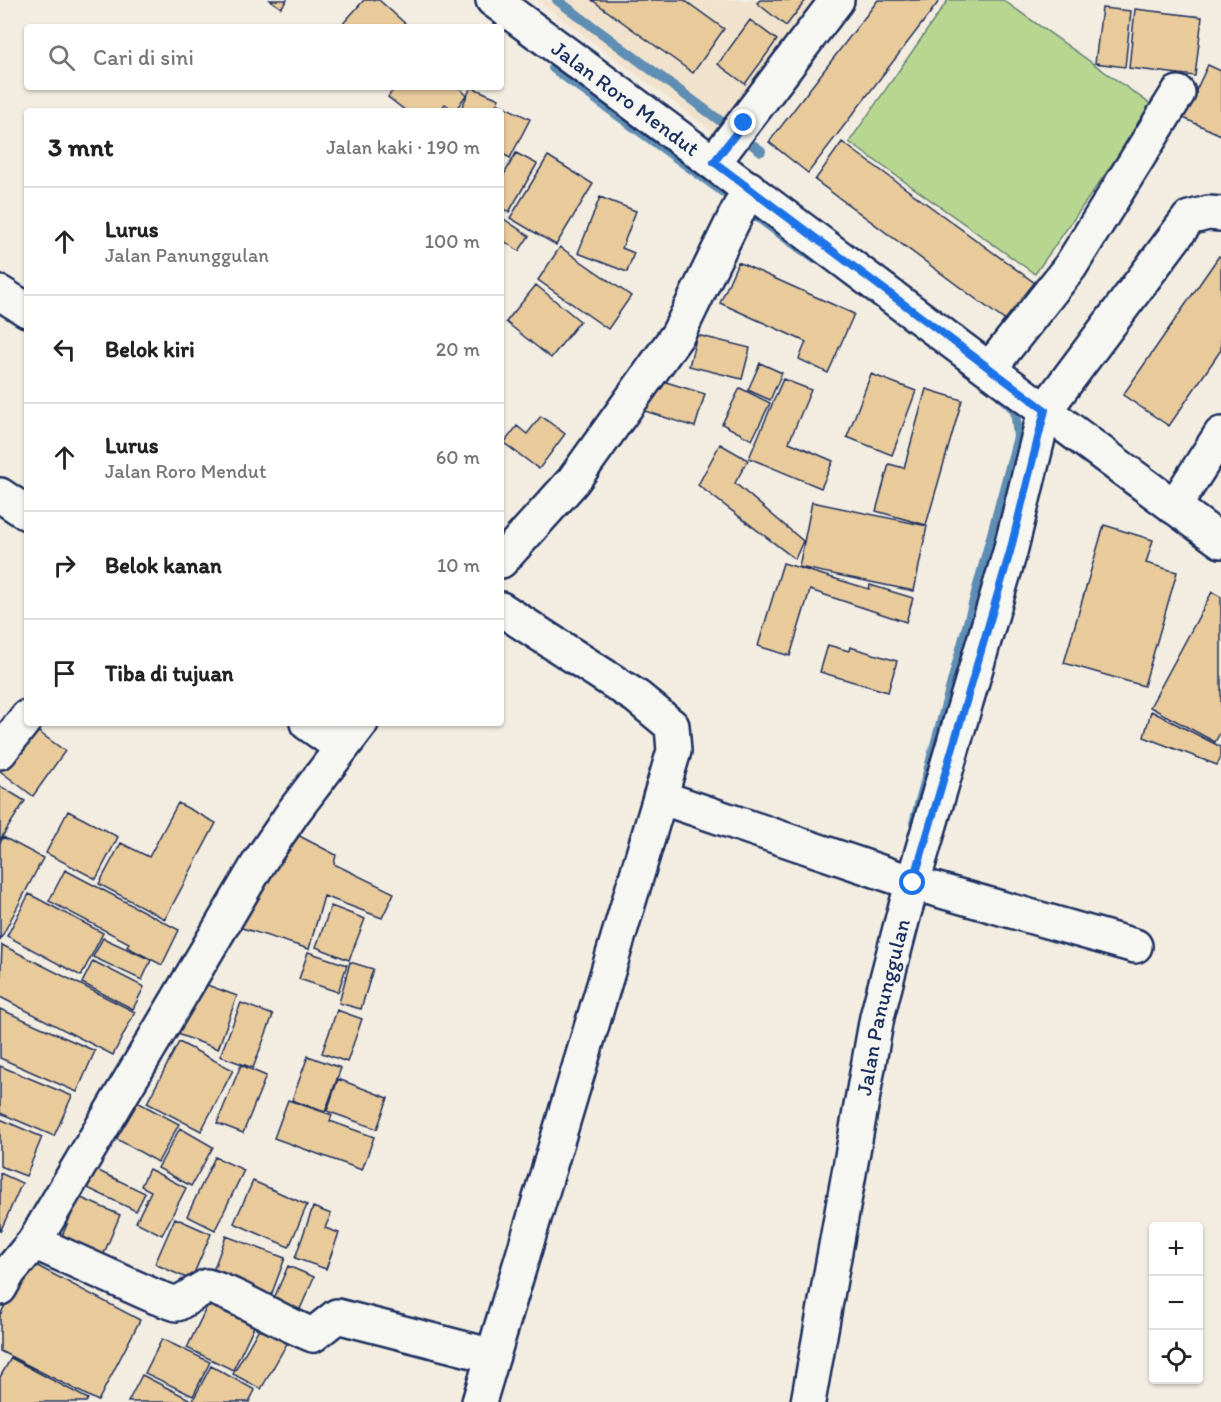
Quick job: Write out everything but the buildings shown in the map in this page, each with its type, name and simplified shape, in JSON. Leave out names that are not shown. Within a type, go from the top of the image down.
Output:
[{"type":"street","points":[[728,142],[837,0]]},
{"type":"street","name":"Jalan Roro Mendut","points":[[512,6],[728,142],[743,198],[960,346],[1045,410],[1101,456],[1221,541]]},
{"type":"street","points":[[990,368],[1070,267],[1178,93]]},
{"type":"street","points":[[504,558],[573,481],[678,334],[743,198]]},
{"type":"street","points":[[1045,410],[1189,218],[1208,213],[1221,214]]},
{"type":"street","points":[[0,292],[24,308]]},
{"type":"street","name":"Jalan Panunggulan","points":[[808,1402],[877,1017],[913,883],[1010,552],[1045,410]]},
{"type":"street","points":[[1174,507],[1221,434]]},
{"type":"street","points":[[0,495],[24,511]]},
{"type":"street","points":[[479,1402],[674,751],[672,726],[637,698],[504,611]]},
{"type":"street","points":[[0,752],[24,721]]},
{"type":"street","points":[[3,1275],[34,1242],[260,861],[351,735],[318,726]]},
{"type":"street","points":[[660,797],[913,883],[1135,946]]},
{"type":"street","points":[[34,1242],[156,1297],[177,1304],[207,1286],[224,1291],[292,1327],[313,1335],[337,1316],[493,1356]]},
{"type":"shaded area","points":[[537,0],[837,0],[728,143]]},
{"type":"green space","points":[[948,0],[1003,0],[1153,106],[1035,274],[849,142]]},
{"type":"waterway","points":[[557,0],[761,151]]},
{"type":"waterway","points":[[553,68],[815,259]]},
{"type":"waterway","points":[[914,823],[1018,437],[1015,410],[1001,397]]},
{"type":"route","points":[[744,123],[714,162],[1045,410],[1010,552],[913,883]]}]
